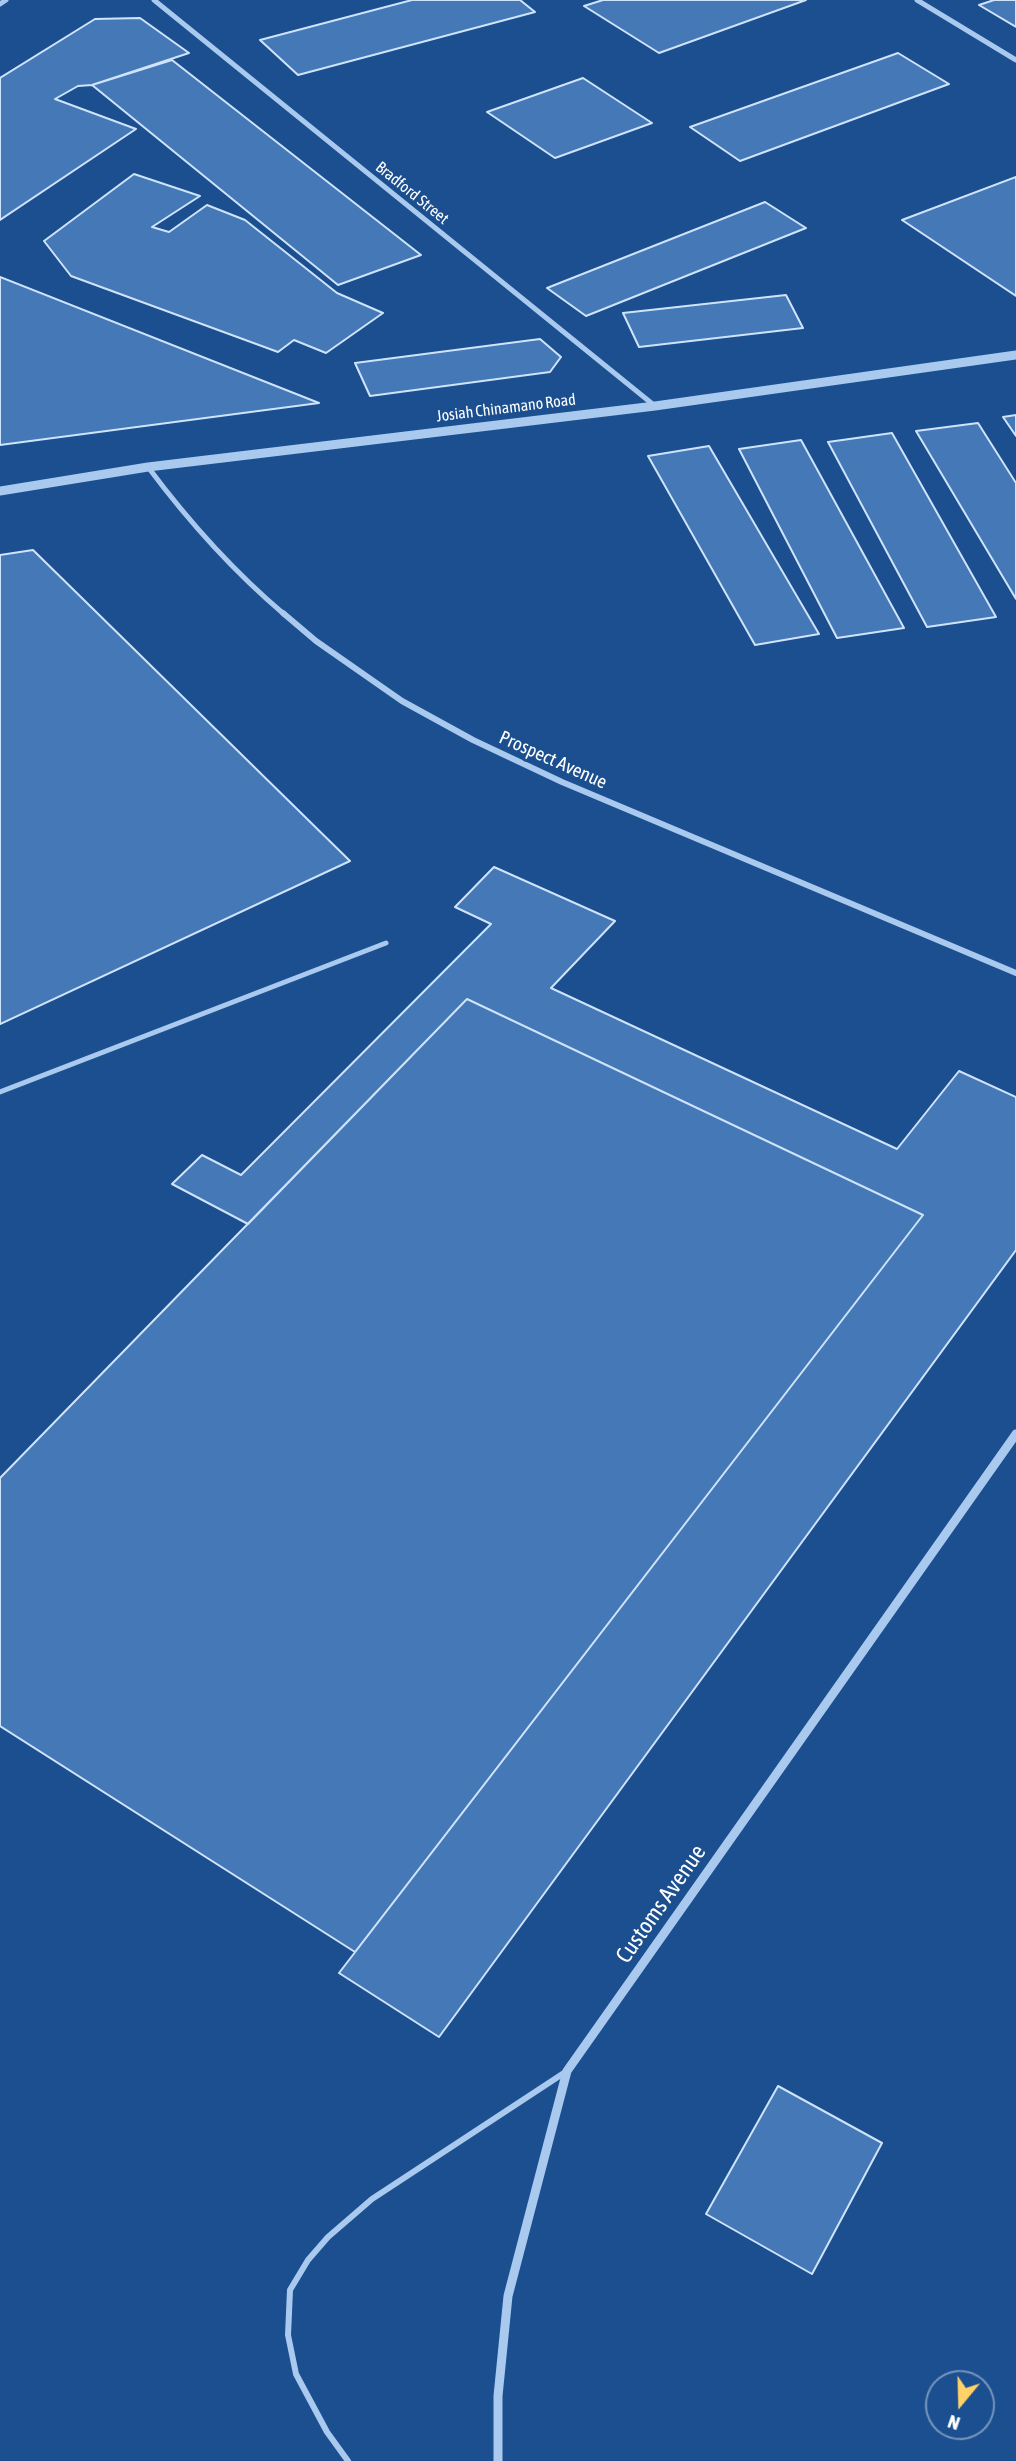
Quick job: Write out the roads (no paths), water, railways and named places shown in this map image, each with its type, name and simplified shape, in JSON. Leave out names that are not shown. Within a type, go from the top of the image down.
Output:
[{"type":"street","points":[[0,4],[6,0]]},
{"type":"street","name":"Bradford Street","points":[[154,0],[655,405]]},
{"type":"street","points":[[917,0],[1016,60]]},
{"type":"street","name":"Josiah Chinamano Road","points":[[0,491],[148,467],[655,405],[1016,355]]},
{"type":"street","name":"Prospect Avenue","points":[[148,467],[186,518],[241,578],[316,641],[402,701],[473,740],[562,782],[1016,974]]},
{"type":"street","name":"Customs Avenue","points":[[498,2461],[498,2396],[508,2296],[567,2071],[1016,1434]]},
{"type":"lane","points":[[0,1093],[386,943]]},
{"type":"lane","points":[[348,2461],[327,2432],[296,2374],[288,2335],[290,2290],[308,2260],[328,2237],[372,2199],[567,2071]]}]
